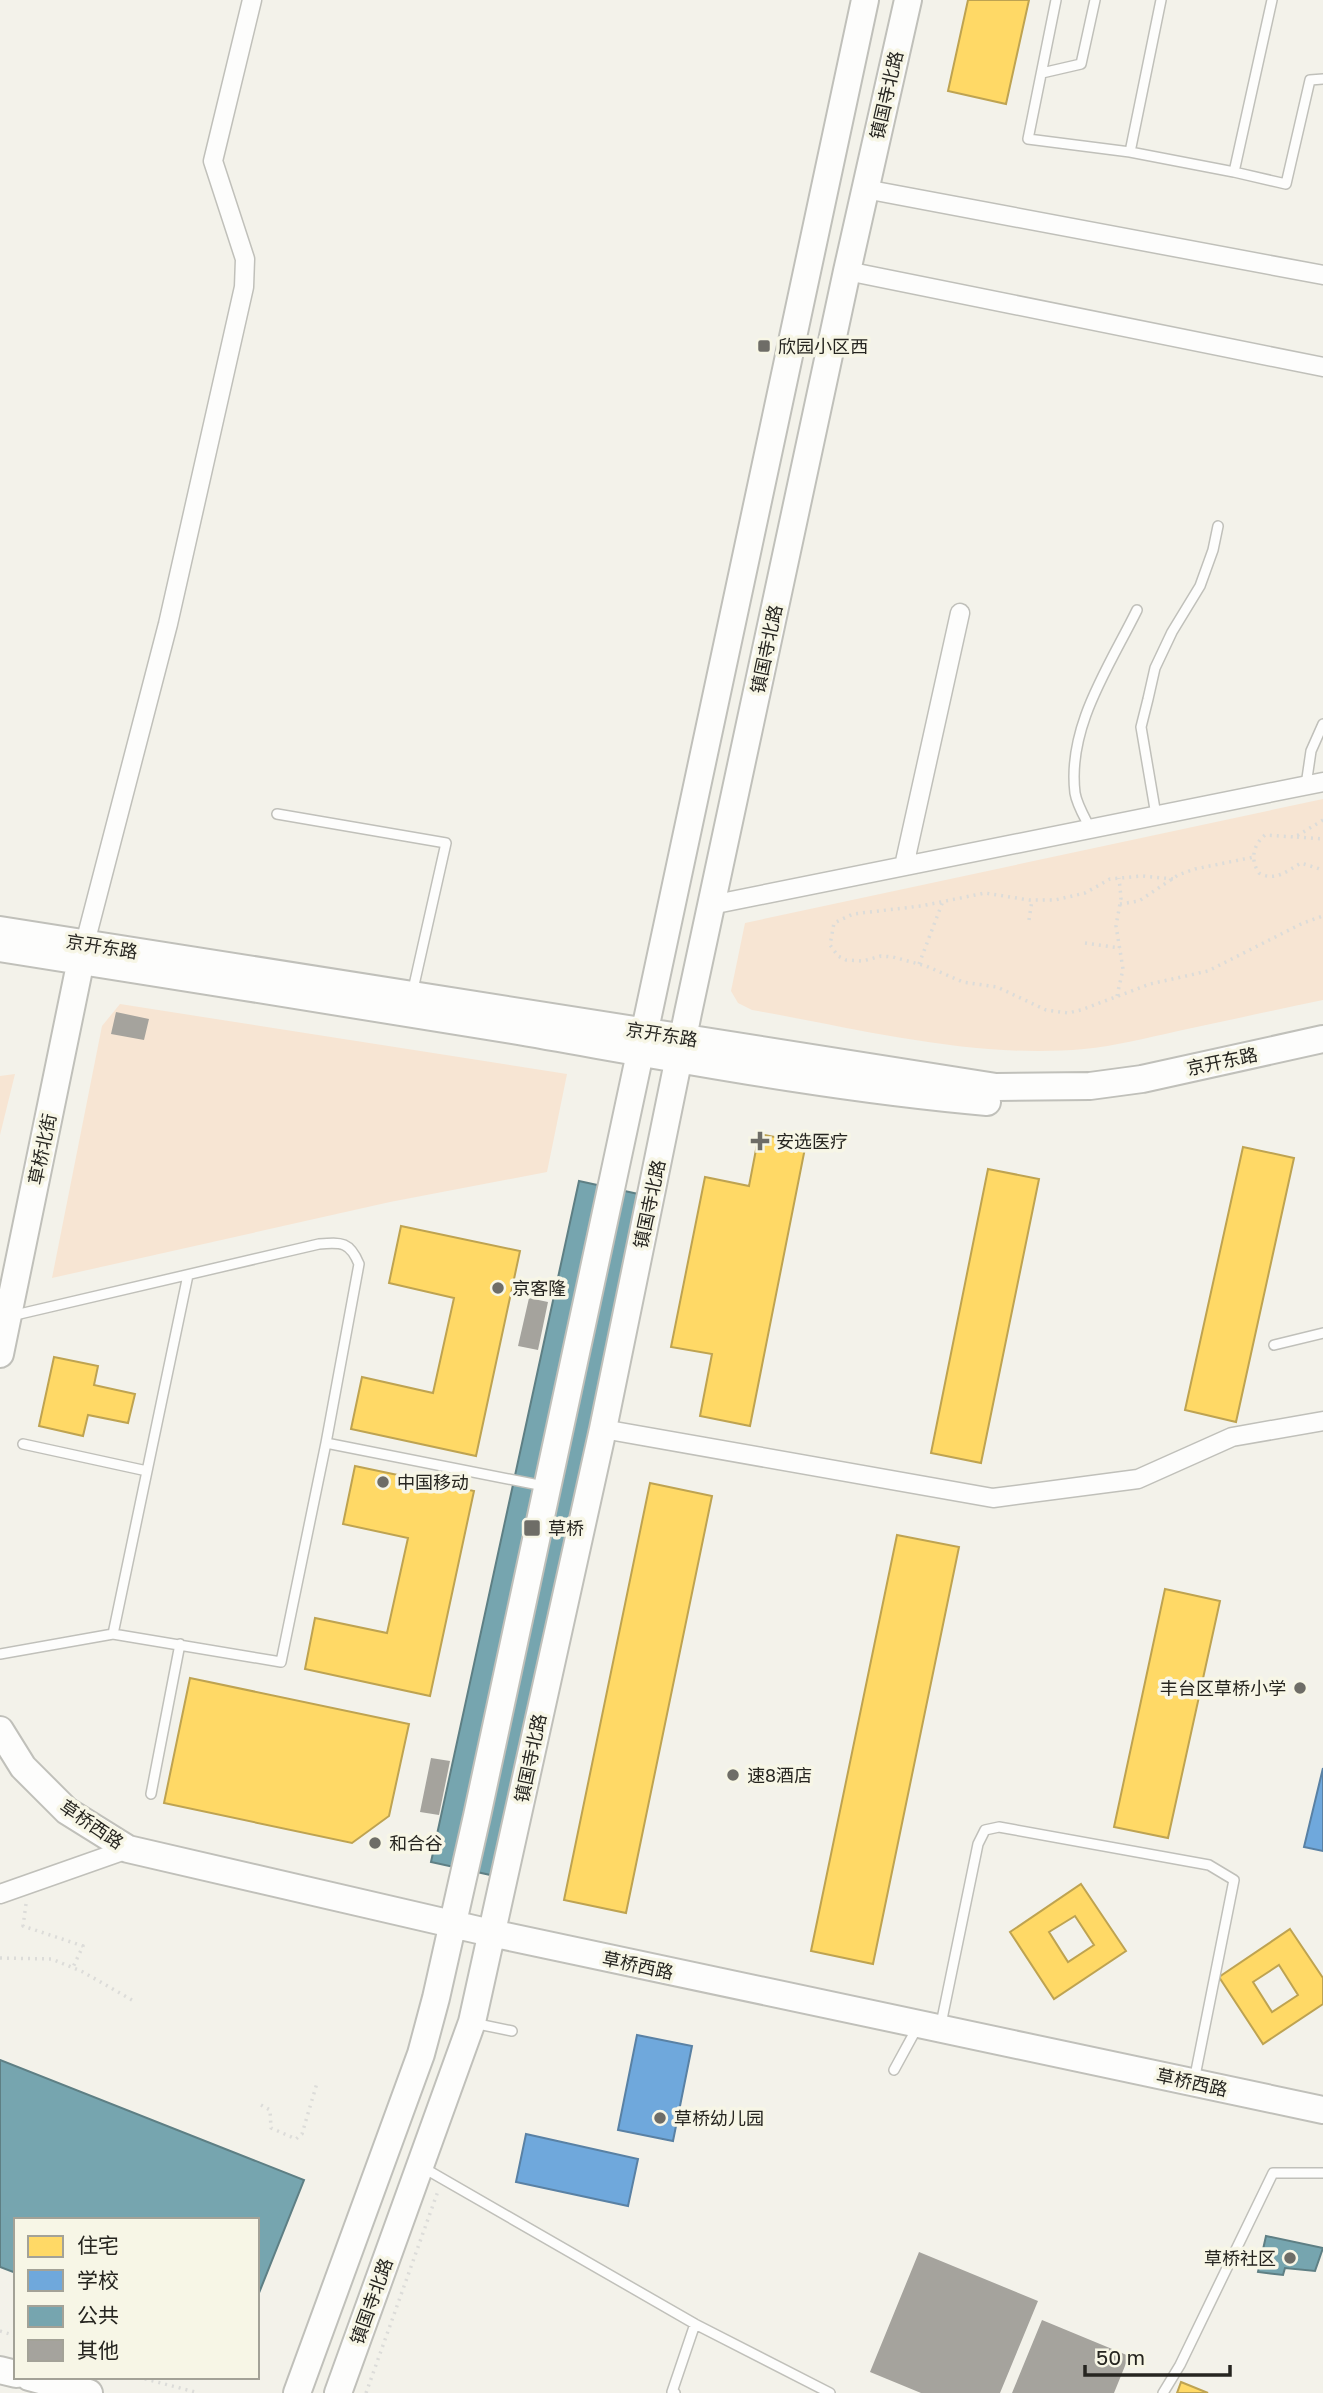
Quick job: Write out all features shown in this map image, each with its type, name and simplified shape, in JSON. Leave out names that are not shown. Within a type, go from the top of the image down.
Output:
[{"type":"street","points":[[83,952],[168,624],[244,287],[245,259],[213,161],[252,0]]},
{"type":"street","points":[[297,2393],[421,2054],[436,1998],[548,1487],[865,0]]},
{"type":"street","name":"镇国寺北路","points":[[338,2393],[472,2022],[603,1429],[680,1048],[908,0]]},
{"type":"street","points":[[866,189],[1323,275]]},
{"type":"street","points":[[847,271],[1323,367]]},
{"type":"street","points":[[904,866],[960,613]]},
{"type":"street","points":[[711,905],[1314,783]]},
{"type":"street","name":"京开东路","points":[[0,930],[83,952],[680,1048],[996,1087],[1090,1086],[1142,1079],[1323,1039]]},
{"type":"street","name":"京开东路","points":[[0,948],[83,952]]},
{"type":"street","name":"草桥北街","points":[[0,1354],[4,1318],[83,952]]},
{"type":"street","name":"京开东路","points":[[680,1048],[936,1098],[1057,1105],[1138,1097],[1323,1058]]},
{"type":"street","points":[[603,1429],[993,1498],[1139,1479],[1232,1437],[1323,1421]]},
{"type":"street","name":"草桥西路","points":[[0,1730],[23,1767],[67,1811],[128,1849],[452,1925],[1323,2110]]},
{"type":"street","points":[[0,1894],[128,1849]]},
{"type":"street","points":[[36,2379],[89,2393]]},
{"type":"lane","points":[[1056,0],[1028,139],[1129,152],[1286,184],[1310,80],[1323,79]]},
{"type":"lane","points":[[1042,73],[1081,64],[1095,0]]},
{"type":"lane","points":[[1129,152],[1161,0]]},
{"type":"lane","points":[[1234,172],[1272,0]]},
{"type":"lane","points":[[1156,815],[1142,727],[1147,699],[1155,668],[1166,644],[1200,586],[1213,550],[1218,526]]},
{"type":"lane","points":[[1090,828],[1075,796],[1075,768],[1080,734],[1087,709],[1137,610]]},
{"type":"lane","points":[[1314,783],[1311,751],[1323,724]]},
{"type":"lane","points":[[277,814],[446,844],[410,1003]]},
{"type":"lane","points":[[0,1654],[113,1634],[281,1662],[359,1265],[349,1247],[337,1242],[319,1244],[4,1318]]},
{"type":"lane","points":[[113,1634],[188,1275]]},
{"type":"lane","points":[[1274,1345],[1323,1334]]},
{"type":"lane","points":[[326,1443],[548,1487]]},
{"type":"lane","points":[[23,1444],[147,1471]]},
{"type":"lane","points":[[151,1794],[180,1644]]},
{"type":"lane","points":[[894,2070],[929,2027],[978,1844],[985,1830],[999,1826],[1209,1865],[1234,1880],[1194,2083]]},
{"type":"lane","points":[[472,2022],[512,2031]]},
{"type":"lane","points":[[420,2166],[695,2324],[830,2393]]},
{"type":"lane","points":[[1163,2393],[1180,2365],[1273,2173],[1323,2173]]},
{"type":"lane","points":[[675,2393],[671,2392],[695,2324]]},
{"type":"path","points":[[1295,837],[1323,820]]},
{"type":"path","points":[[1323,839],[1265,835],[1259,841],[1254,857],[1256,869],[1264,876],[1279,876],[1301,863],[1323,870]]},
{"type":"path","points":[[1120,904],[1139,901],[1173,879],[1195,869],[1254,857]]},
{"type":"path","points":[[1173,879],[1142,876],[1119,878],[1110,879],[1071,897],[1032,900],[985,893],[921,906],[853,914],[835,923],[831,929],[830,945],[832,951],[846,960],[893,957],[919,964],[963,982],[996,987],[1057,1013],[1081,1010],[1172,978],[1208,971],[1303,923],[1323,916]]},
{"type":"path","points":[[1117,996],[1123,976],[1116,926],[1120,904],[1119,878]]},
{"type":"path","points":[[1028,920],[1032,900]]},
{"type":"path","points":[[919,964],[943,901]]},
{"type":"path","points":[[1086,943],[1120,948]]},
{"type":"path","points":[[28,1884],[23,1926],[83,1945],[73,1968]]},
{"type":"path","points":[[0,1958],[52,1959],[132,2000]]},
{"type":"path","points":[[261,2105],[270,2110],[271,2128],[296,2139],[302,2134],[317,2083]]},
{"type":"path","points":[[366,2393],[439,2189]]},
{"type":"path","points":[[146,2379],[199,2393]]},
{"type":"shaded area","points":[[1323,799],[1323,1000],[1119,1044],[1042,1051],[959,1046],[752,1010],[738,1003],[731,991],[745,923]]},
{"type":"shaded area","points":[[120,1004],[567,1074],[547,1172],[390,1202],[52,1278],[102,1026]]},
{"type":"shaded area","points":[[15,1074],[0,1135],[0,1076]]},
{"type":"building: 住宅","points":[[968,0],[1029,0],[1006,104],[948,91]]},
{"type":"building: 住宅","points":[[759,1134],[806,1143],[750,1426],[700,1416],[712,1354],[671,1347],[705,1177],[749,1186]]},
{"type":"building: 住宅","points":[[1243,1147],[1294,1158],[1236,1422],[1185,1410]]},
{"type":"building: 住宅","points":[[988,1169],[1039,1179],[981,1463],[931,1453]]},
{"type":"building: 住宅","points":[[401,1226],[520,1251],[476,1456],[351,1429],[362,1377],[433,1393],[454,1298],[389,1283]]},
{"type":"building: 住宅","points":[[54,1357],[98,1366],[94,1385],[135,1394],[128,1423],[88,1415],[83,1436],[39,1426]]},
{"type":"building: 住宅","points":[[355,1466],[474,1491],[430,1696],[305,1669],[315,1618],[387,1633],[408,1538],[343,1524]]},
{"type":"building: 住宅","points":[[650,1483],[712,1496],[626,1913],[564,1900]]},
{"type":"building: 住宅","points":[[897,1535],[959,1547],[873,1964],[811,1951]]},
{"type":"building: 住宅","points":[[1165,1589],[1220,1601],[1168,1838],[1114,1827]]},
{"type":"building: 住宅","points":[[190,1678],[409,1724],[389,1816],[352,1843],[164,1803]]},
{"type":"building: 住宅","points":[[1081,1884],[1126,1951],[1054,1999],[1010,1932]],"holes":[[[1075,1916],[1094,1945],[1068,1962],[1049,1932]]]},
{"type":"building: 住宅","points":[[1290,1929],[1323,1978],[1323,2004],[1263,2044],[1219,1977]],"holes":[[[1279,1965],[1298,1995],[1272,2012],[1253,1982]]]},
{"type":"building: 住宅","points":[[1181,2382],[1208,2393],[1177,2393]]},
{"type":"building: 学校","points":[[1323,1768],[1323,1851],[1304,1847]]},
{"type":"building: 学校","points":[[637,2035],[692,2046],[673,2141],[618,2130]]},
{"type":"building: 学校","points":[[526,2134],[638,2159],[628,2206],[516,2182]]},
{"type":"building: 公共","name":"草桥","points":[[579,1181],[643,1195],[495,1876],[431,1862]]},
{"type":"building: 公共","points":[[0,2060],[304,2180],[259,2293],[259,2218],[14,2218],[14,2272],[0,2267]]},
{"type":"building: 公共","name":"草桥社区","points":[[1266,2236],[1323,2248],[1315,2271],[1285,2268],[1283,2275],[1258,2272]]},
{"type":"building: 其他","points":[[116,1012],[149,1019],[144,1040],[111,1034]]},
{"type":"building: 其他","points":[[529,1298],[548,1302],[538,1350],[518,1346]]},
{"type":"building: 其他","points":[[431,1758],[450,1761],[439,1815],[420,1812]]},
{"type":"building: 其他","points":[[919,2252],[1038,2301],[1000,2393],[921,2393],[870,2372]]},
{"type":"building: 其他","points":[[1042,2320],[1129,2356],[1114,2393],[1012,2393]]},
{"type":"place","name":"欣园小区西","points":[[764,346]]},
{"type":"place","name":"安选医疗","points":[[760,1141]]},
{"type":"place","name":"京客隆","points":[[498,1288]]},
{"type":"place","name":"中国移动","points":[[383,1482]]},
{"type":"place","name":"草桥","points":[[532,1528]]},
{"type":"place","name":"丰台区草桥小学","points":[[1300,1688]]},
{"type":"place","name":"速8酒店","points":[[733,1775]]},
{"type":"place","name":"和合谷","points":[[375,1843]]},
{"type":"place","name":"草桥幼儿园","points":[[660,2118]]},
{"type":"place","name":"草桥社区","points":[[1290,2258]]}]
